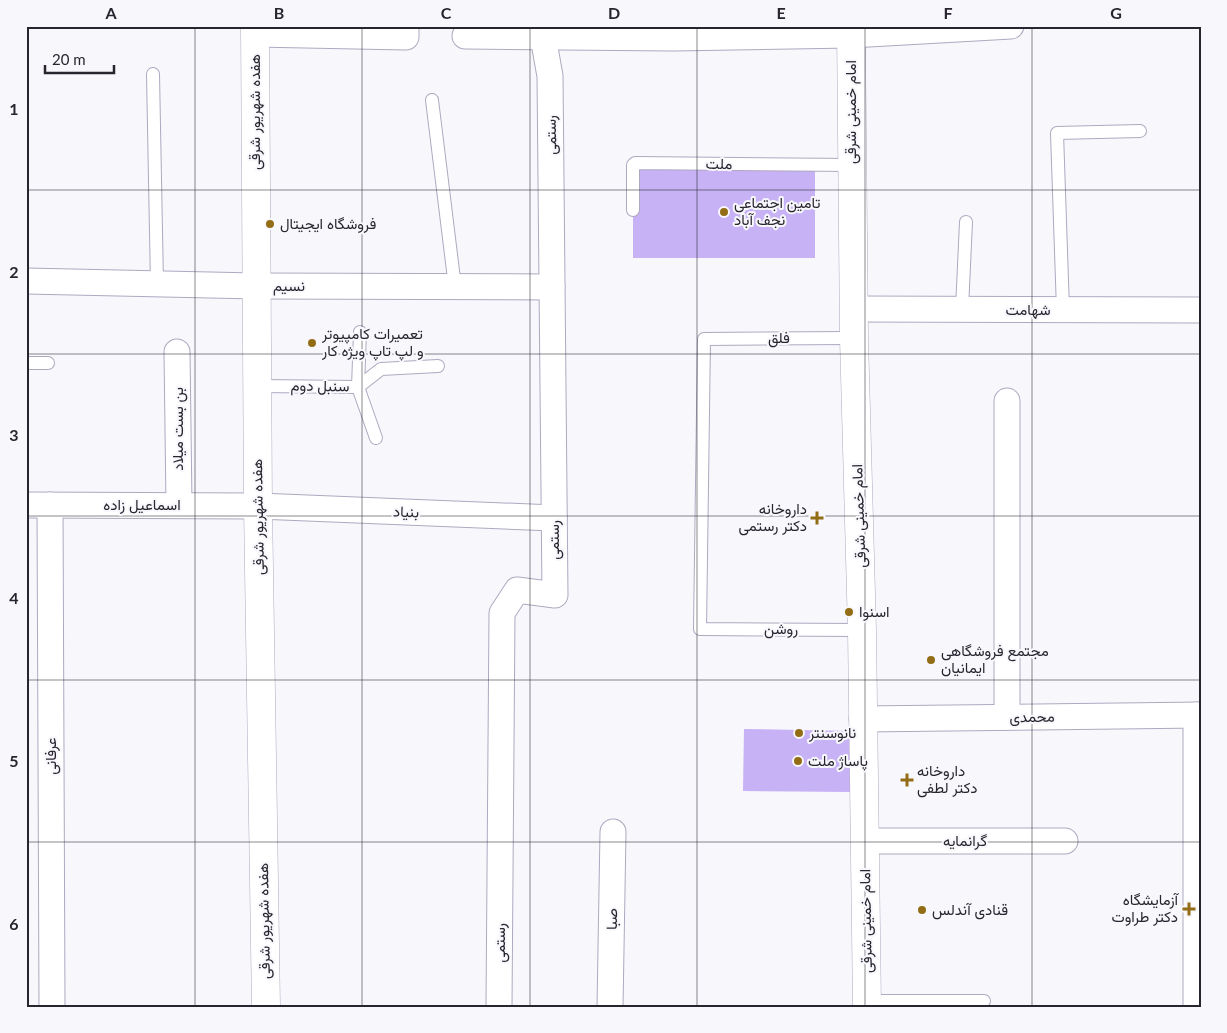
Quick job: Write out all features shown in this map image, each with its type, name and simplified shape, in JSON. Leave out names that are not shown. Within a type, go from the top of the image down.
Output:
[{"type":"street","points":[[465,36],[543,32],[851,31],[1011,26]]},
{"type":"street","points":[[254,30],[406,32]]},
{"type":"street","name":"هفده شهریور شرقی","points":[[254,30],[258,506],[266,1007]]},
{"type":"street","name":"امام خمینی شرقی","points":[[851,31],[854,338],[862,630],[867,1004]]},
{"type":"street","name":"رستمی","points":[[499,1007],[502,613],[517,590],[555,595],[550,76],[543,32]]},
{"type":"street","name":"نسیم","points":[[26,281],[256,286],[552,288]]},
{"type":"street","name":"شهامت","points":[[855,309],[1201,310]]},
{"type":"street","name":"بن بست میلاد","points":[[177,352],[178,505]]},
{"type":"street","points":[[1007,401],[1007,718]]},
{"type":"street","name":"اسماعیل زاده","points":[[38,505],[258,506]]},
{"type":"street","name":"عرفانی","points":[[38,505],[52,1007]]},
{"type":"street","name":"بنیاد","points":[[258,506],[554,518]]},
{"type":"street","points":[[1196,1007],[1198,715]]},
{"type":"street","name":"محمدی","points":[[862,719],[1198,715]]},
{"type":"street","name":"صبا","points":[[610,1007],[613,832]]},
{"type":"street","name":"گرانمایه","points":[[864,841],[1065,841]]},
{"type":"lane","points":[[153,74],[157,284]]},
{"type":"lane","points":[[432,100],[455,287]]},
{"type":"lane","points":[[1063,310],[1057,133],[1140,131]]},
{"type":"lane","name":"ملت","points":[[633,210],[633,165],[635,163],[852,165]]},
{"type":"lane","points":[[962,309],[966,222]]},
{"type":"lane","points":[[360,332],[358,387],[376,438]]},
{"type":"lane","name":"فلق","points":[[700,629],[704,339],[854,338]]},
{"type":"lane","points":[[26,363],[48,363]]},
{"type":"lane","name":"سنبل دوم","points":[[257,386],[358,387],[382,369],[438,366]]},
{"type":"lane","name":"روشن","points":[[700,629],[862,630]]},
{"type":"lane","points":[[867,1004],[984,1000]]},
{"type":"building","name":"تامین اجتماعی نجف آباد","points":[[633,165],[815,166],[815,258],[633,258]]},
{"type":"building","name":"پاساژ ملت","points":[[744,729],[852,731],[851,792],[743,791]]},
{"type":"place","name":"تامین اجتماعی نجف آباد","points":[[724,212]]},
{"type":"place","name":"فروشگاه ایجیتال","points":[[270,224]]},
{"type":"place","name":"تعمیرات کامپیوتر و لپ تاپ ویژه کار","points":[[312,343]]},
{"type":"place","name":"داروخانه دکتر رستمی","points":[[817,518]]},
{"type":"place","name":"اسنوا","points":[[849,612]]},
{"type":"place","name":"مجتمع فروشگاهی ایمانیان","points":[[931,660]]},
{"type":"place","name":"نانوسنتر","points":[[799,733]]},
{"type":"place","name":"پاساژ ملت","points":[[798,761]]},
{"type":"place","name":"داروخانه دکتر لطفی","points":[[907,780]]},
{"type":"place","name":"آزمایشگاه دکتر طراوت","points":[[1189,909]]},
{"type":"place","name":"قنادی آندلس","points":[[922,910]]}]
